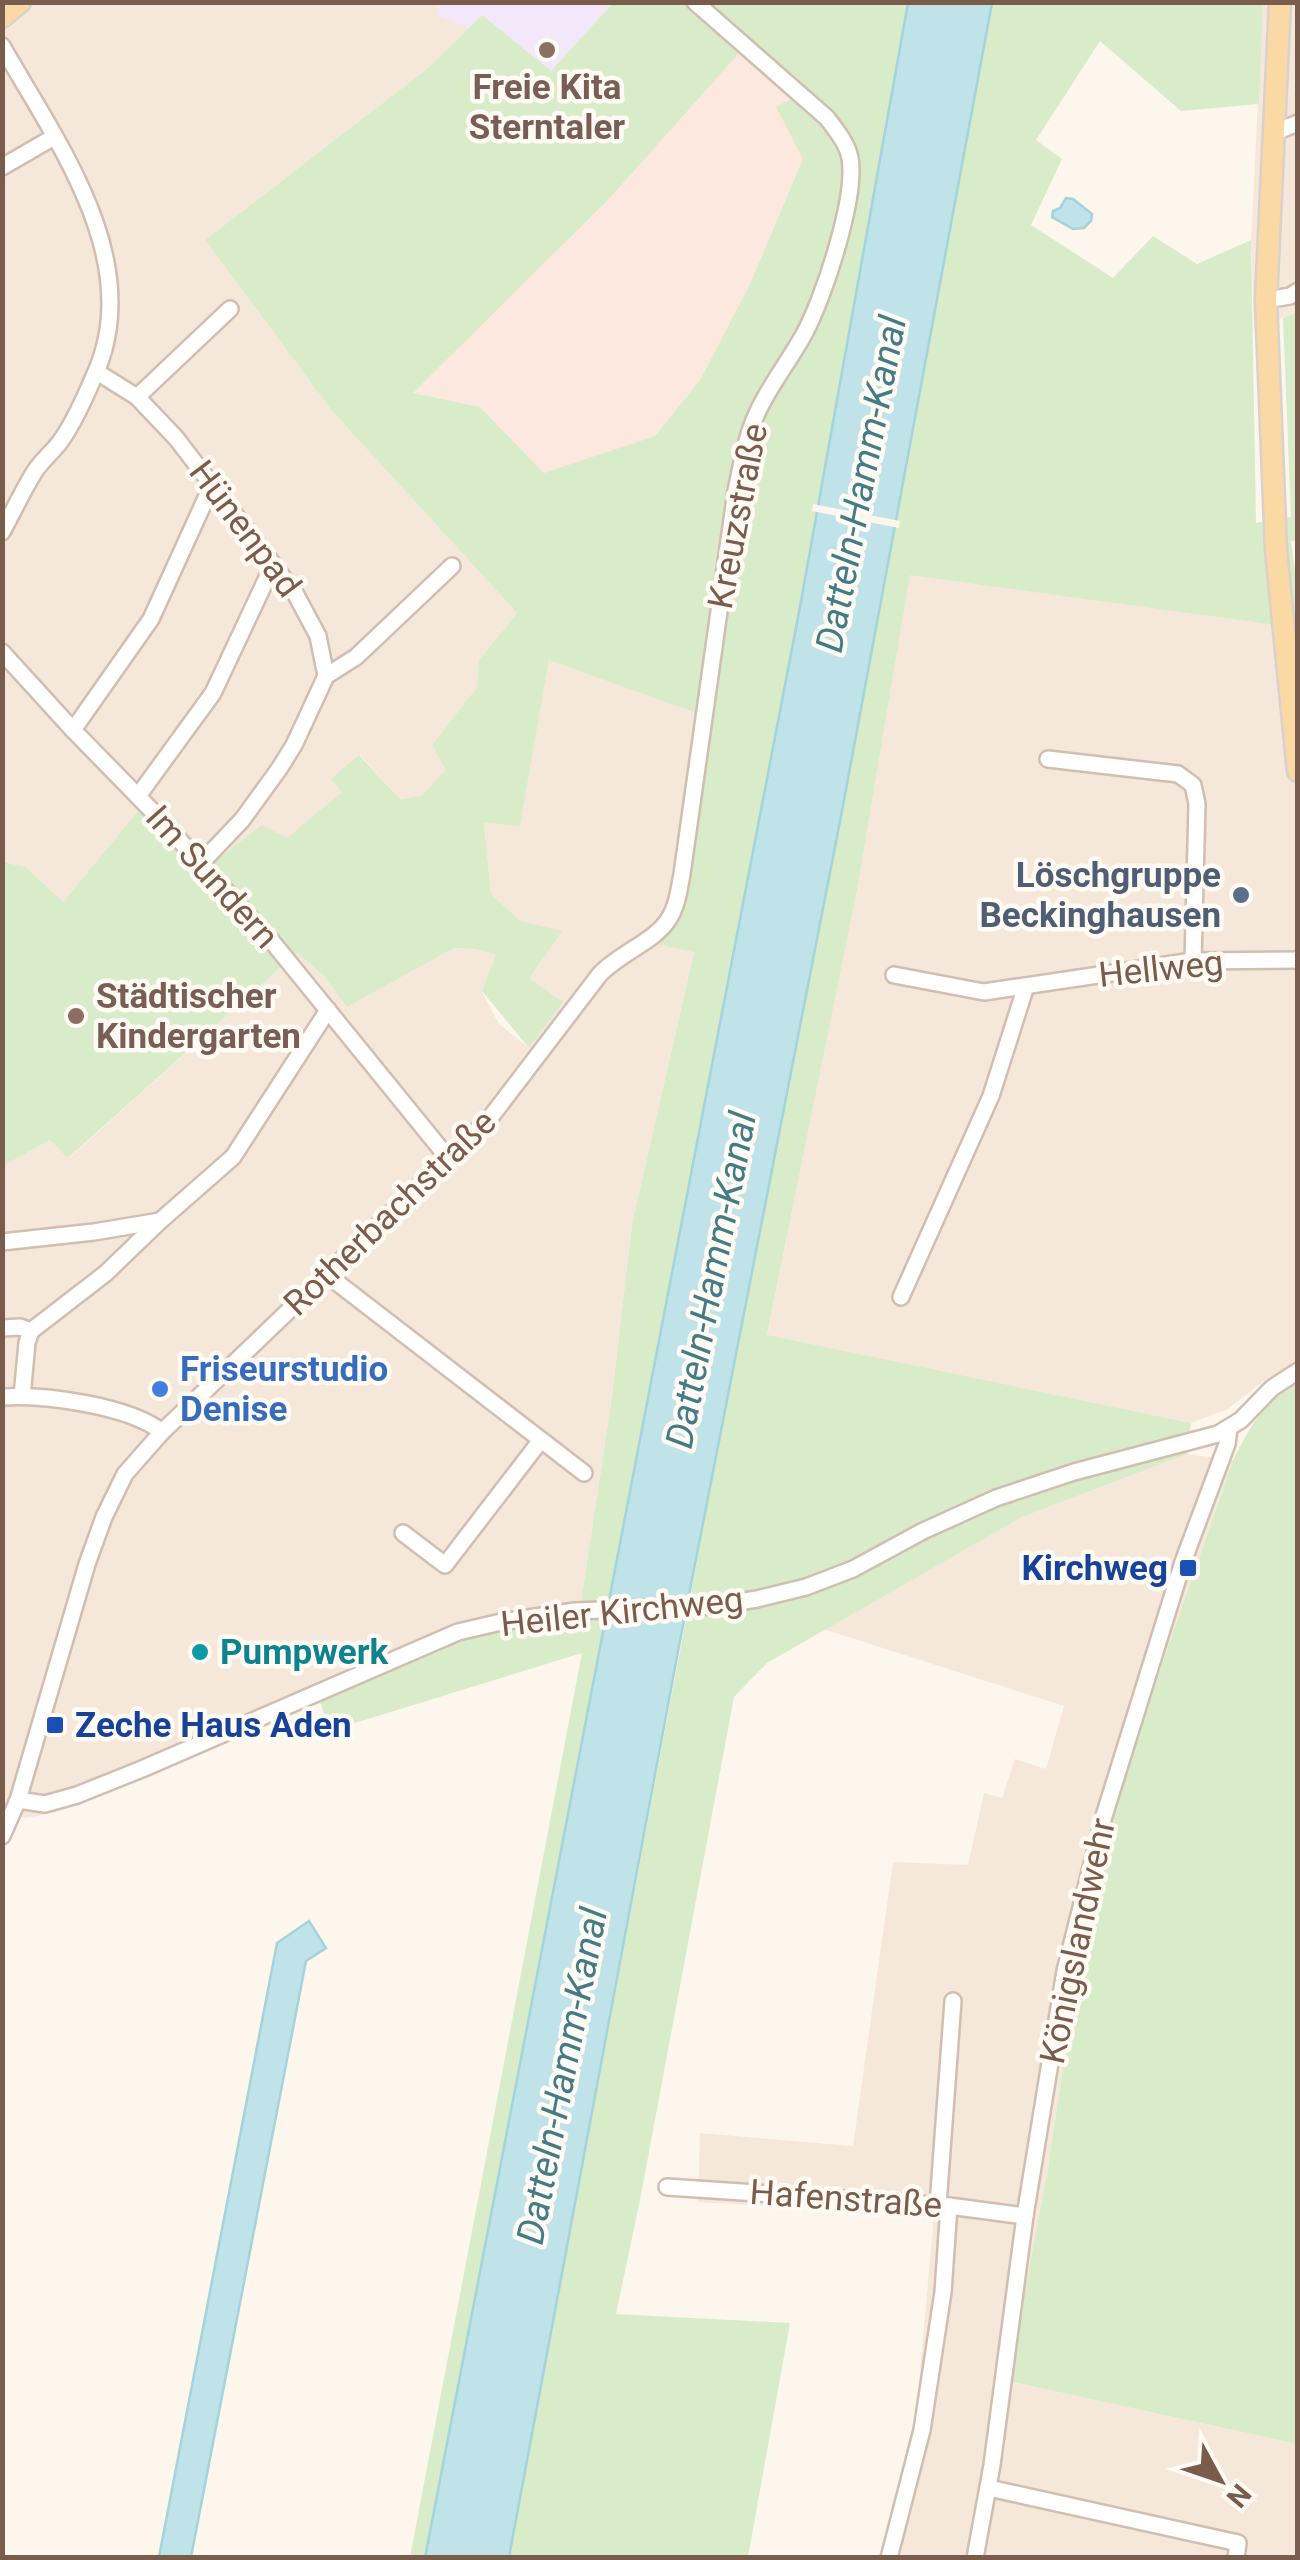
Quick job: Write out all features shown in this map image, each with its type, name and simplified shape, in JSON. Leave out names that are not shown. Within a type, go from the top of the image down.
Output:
[{"type":"main road","points":[[2,17],[20,2]]},
{"type":"main road","points":[[1280,2],[1266,300],[1276,550],[1298,770]]},
{"type":"street","name":"Kreuzstraße","points":[[574,1009],[608,964],[657,933],[674,910],[736,491],[747,440],[759,408],[814,314],[832,262],[850,176],[850,157],[828,118],[694,2]]},
{"type":"street","points":[[2,46],[92,212],[109,282],[107,334],[96,372],[62,438],[34,472],[2,532]]},
{"type":"street","points":[[1273,134],[1298,124]]},
{"type":"street","points":[[2,167],[54,137]]},
{"type":"street","points":[[1266,300],[1298,291]]},
{"type":"street","points":[[137,398],[230,309]]},
{"type":"street","name":"Hünenpad","points":[[96,372],[137,398],[176,438],[295,593],[318,636],[326,676]]},
{"type":"street","points":[[73,730],[151,619],[212,485]]},
{"type":"street","points":[[138,796],[213,693],[272,565]]},
{"type":"street","points":[[201,864],[242,820],[280,769],[326,676],[356,657],[452,566]]},
{"type":"street","name":"Im Sundern","points":[[6,663],[138,796],[270,939],[448,1158]]},
{"type":"street","points":[[1048,759],[1178,774],[1193,785],[1197,804],[1193,961]]},
{"type":"street","name":"Hellweg","points":[[894,975],[984,992],[1193,961],[1298,960]]},
{"type":"street","points":[[901,1297],[991,1096],[1026,986]]},
{"type":"street","name":"Rotherbachstraße","points":[[2,1836],[18,1800],[84,1574],[104,1517],[125,1474],[162,1432],[490,1118],[574,1009]]},
{"type":"street","points":[[22,1396],[31,1331],[106,1273],[233,1157],[328,1010]]},
{"type":"street","points":[[2,1242],[160,1221]]},
{"type":"street","points":[[326,1274],[584,1473]]},
{"type":"street","points":[[2,1328],[20,1326],[31,1331]]},
{"type":"street","points":[[1229,1428],[1272,1388],[1298,1372]]},
{"type":"street","points":[[2,1397],[76,1402],[146,1420],[162,1432]]},
{"type":"street","name":"Heiler Kirchweg","points":[[18,1800],[44,1804],[142,1770],[458,1632],[574,1612],[712,1606],[806,1587],[854,1569],[923,1530],[996,1498],[1229,1428]]},
{"type":"street","name":"Königslandwehr","points":[[975,2558],[989,2488],[1065,1971],[1104,1816],[1229,1428]]},
{"type":"street","points":[[403,1533],[445,1565],[541,1440]]},
{"type":"street","points":[[889,2558],[922,2430],[942,2292],[953,2001]]},
{"type":"street","name":"Hafenstraße","points":[[667,2187],[943,2205],[1026,2216]]},
{"type":"street","points":[[989,2488],[1238,2543],[1236,2558]]},
{"type":"shaded area","points":[[24,2],[613,3],[551,71],[482,16],[428,68],[205,240],[332,411],[517,613],[479,660],[477,687],[432,745],[447,770],[422,796],[400,799],[360,755],[343,792],[287,839],[201,873],[143,805],[63,902],[26,867],[3,862],[2,20]]},
{"type":"shaded area","name":"Freie Kita Sterntaler","points":[[438,3],[613,3],[551,71],[482,16],[469,28],[437,15]]},
{"type":"shaded area","points":[[1263,3],[1297,3],[1297,312],[1254,329],[1251,240]]},
{"type":"shaded area","points":[[749,42],[794,97],[777,107],[804,159],[750,284],[700,380],[655,436],[544,474],[480,407],[412,393],[609,199]]},
{"type":"shaded area","points":[[910,574],[1297,628],[1297,1361],[1228,1409],[1191,1423],[767,1336],[857,891]]},
{"type":"shaded area","points":[[549,659],[699,714],[672,889],[657,943],[694,951],[632,1224],[581,1616],[457,1641],[38,1816],[24,1818],[3,1809],[3,1166],[50,1140],[69,1158],[297,953],[324,976],[347,1007],[454,948],[497,955],[482,992],[499,1024],[529,1048],[529,978],[520,922],[491,894],[484,821],[520,825]]},
{"type":"shaded area","points":[[1187,1454],[1233,1460],[1110,1814],[1077,1972],[1048,2168],[1008,2381],[1297,2444],[1297,2557],[884,2557],[915,2429],[934,2215],[698,2202],[700,2133],[853,2146],[893,1862],[968,1865],[984,1793],[1002,1798],[1015,1759],[1046,1769],[1064,1706],[823,1629],[1020,1518]]},
{"type":"green space","points":[[613,3],[908,3],[800,607],[426,2557],[410,2557],[582,1653],[329,1731],[320,1701],[457,1641],[581,1616],[632,1224],[694,952],[657,944],[672,889],[699,714],[549,660],[520,826],[484,822],[491,894],[520,921],[562,931],[529,978],[563,1002],[529,1048],[482,991],[496,955],[454,948],[347,1007],[324,976],[297,953],[68,1158],[50,1140],[3,1166],[3,862],[26,867],[63,902],[143,805],[201,872],[262,825],[287,838],[342,792],[331,779],[359,755],[400,799],[421,796],[446,770],[432,745],[477,687],[479,660],[517,613],[332,411],[205,240],[428,68],[482,15],[551,71]],"holes":[[[749,42],[794,97],[776,107],[803,159],[750,284],[700,380],[655,436],[544,473],[480,407],[413,393],[609,199]]]},
{"type":"green space","points":[[992,3],[1263,3],[1259,104],[1181,111],[1100,41],[1036,140],[1062,159],[1031,225],[1113,278],[1153,236],[1197,264],[1251,240],[1256,523],[1291,517],[1283,318],[1297,312],[1298,540],[1291,541],[1297,628],[910,575],[857,891],[767,1335],[1191,1423],[1187,1454],[1020,1518],[767,1663],[734,1697],[616,2314],[790,2323],[748,2557],[509,2558],[842,811]]},
{"type":"green space","points":[[1297,1382],[1297,2444],[1008,2381],[1048,2168],[1077,1972],[1110,1814],[1233,1460],[1259,1416]]},
{"type":"water","name":"Datteln-Hamm-Kanal","points":[[908,3],[992,3],[842,811],[680,1641],[509,2557],[425,2558],[800,607]]},
{"type":"water","points":[[1066,198],[1092,214],[1084,228],[1073,229],[1052,217]]},
{"type":"water","points":[[309,1921],[326,1948],[306,1961],[191,2557],[159,2557],[277,1943]]},
{"type":"pier","points":[[813,504],[900,521],[899,528],[812,511]]},
{"type":"place","name":"Freie Kita Sterntaler","points":[[547,50]]},
{"type":"place","name":"Löschgruppe Beckinghausen","points":[[1241,895]]},
{"type":"place","name":"Städtischer Kindergarten","points":[[76,1016]]},
{"type":"place","name":"Friseurstudio Denise","points":[[160,1389]]},
{"type":"place","name":"Kirchweg","points":[[1188,1568]]},
{"type":"place","name":"Pumpwerk","points":[[200,1652]]},
{"type":"place","name":"Zeche Haus Aden","points":[[55,1725]]}]
